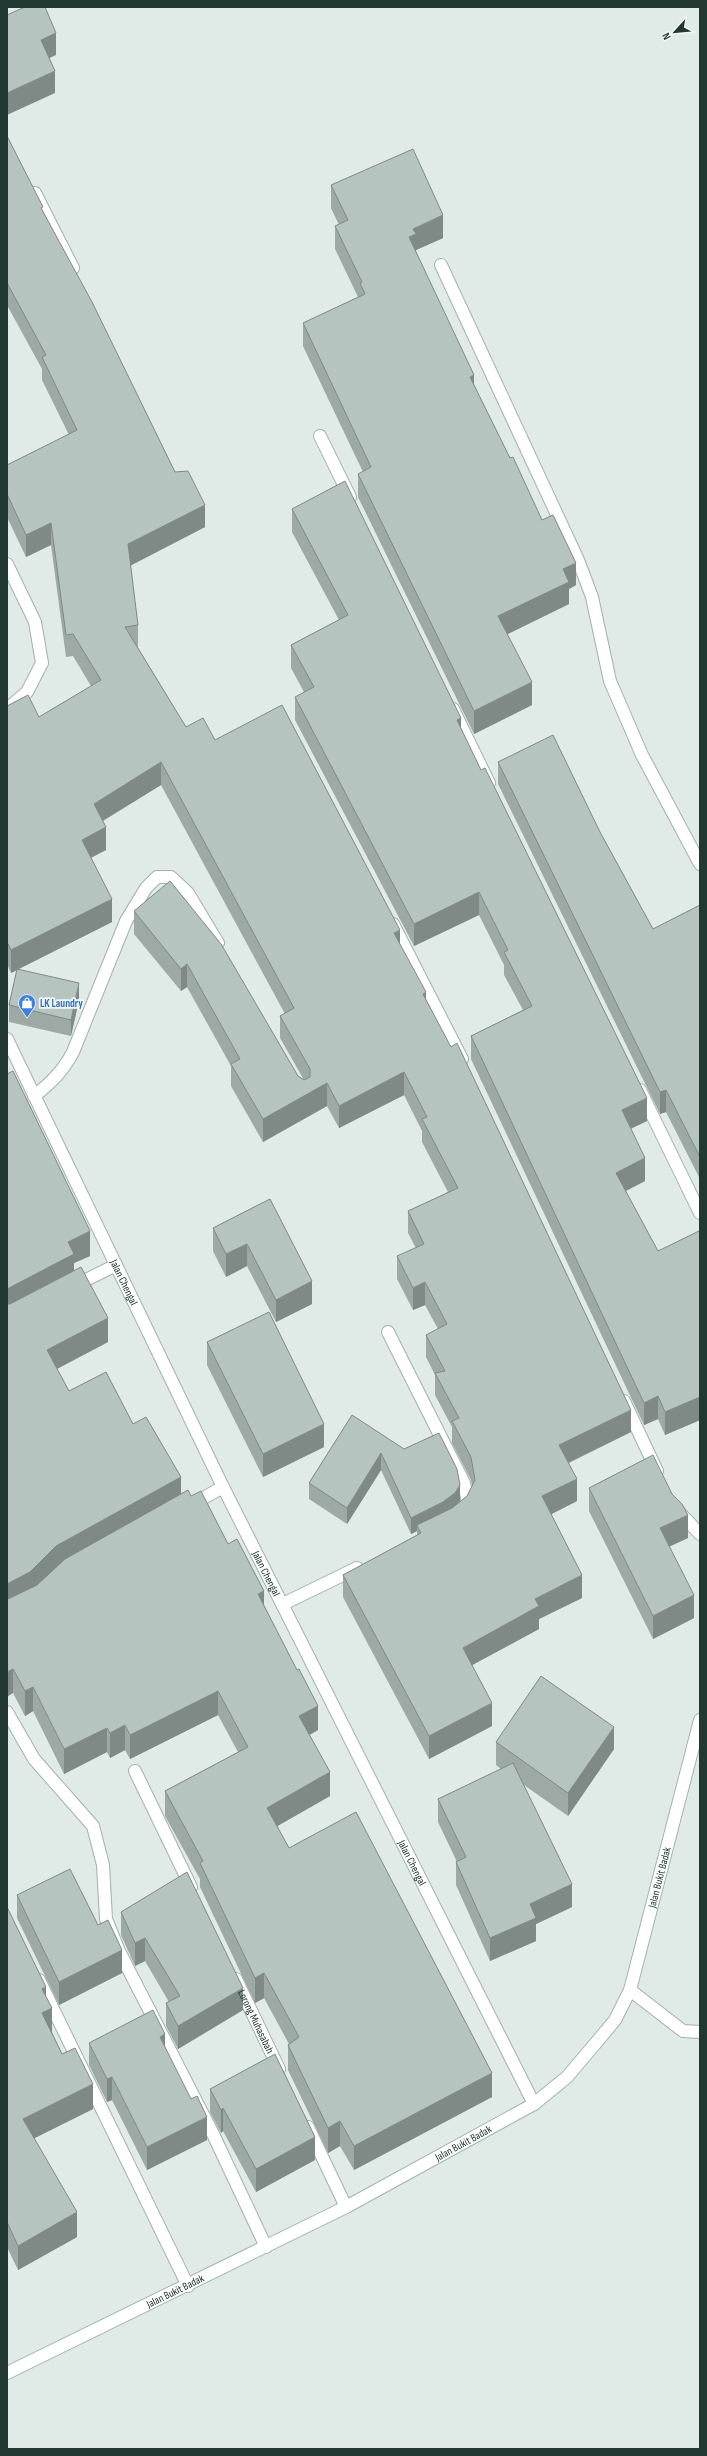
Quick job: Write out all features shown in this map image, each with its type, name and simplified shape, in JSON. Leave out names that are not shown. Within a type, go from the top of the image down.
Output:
[{"type":"street","points":[[28,178],[77,276]]},
{"type":"street","points":[[441,265],[578,560],[592,597],[610,681],[630,728],[642,755],[700,864]]},
{"type":"street","points":[[320,436],[355,508]]},
{"type":"street","points":[[7,564],[36,622],[42,663],[27,692],[7,709]]},
{"type":"street","points":[[449,700],[494,793]]},
{"type":"street","points":[[34,1096],[52,1082],[64,1068],[73,1052],[126,921],[146,888],[157,877],[171,877],[188,893],[223,953]]},
{"type":"street","points":[[387,912],[466,1068]]},
{"type":"street","name":"Jalan Chengal","points":[[7,1038],[223,1487],[534,2104]]},
{"type":"street","points":[[634,1078],[700,1213]]},
{"type":"street","points":[[61,1293],[116,1264]]},
{"type":"street","points":[[388,1332],[464,1483],[468,1502],[457,1517]]},
{"type":"street","points":[[618,1388],[662,1480]]},
{"type":"street","points":[[182,1510],[223,1487]]},
{"type":"street","points":[[672,1500],[679,1513],[700,1534]]},
{"type":"street","points":[[283,1604],[368,1562]]},
{"type":"street","points":[[7,1712],[34,1759],[93,1826],[103,1865],[106,1919],[119,1951],[213,2134],[266,2247]]},
{"type":"street","name":"Jalan Bukit Badak","points":[[7,2373],[188,2286],[346,2207],[534,2104],[567,2078],[615,2020],[630,1990],[700,1720]]},
{"type":"street","points":[[135,1771],[198,1899]]},
{"type":"street","name":"Lorong Muhasabah","points":[[232,1971],[284,2078]]},
{"type":"street","points":[[35,1972],[188,2286]]},
{"type":"street","points":[[630,1990],[683,2031],[700,2032]]},
{"type":"street","points":[[301,2114],[346,2207]]},
{"type":"building","points":[[25,7],[45,7],[56,33],[41,40],[55,71],[7,93],[7,15]]},
{"type":"building","points":[[7,136],[43,207],[41,208],[92,302],[175,472],[188,471],[205,505],[128,544],[138,625],[125,627],[186,727],[203,718],[215,740],[282,705],[400,930],[394,933],[426,992],[423,994],[451,1047],[457,1043],[631,1410],[559,1445],[577,1479],[542,1496],[582,1575],[535,1599],[539,1606],[463,1648],[492,1703],[429,1736],[343,1575],[421,1533],[417,1525],[452,1508],[467,1496],[475,1480],[471,1457],[452,1421],[459,1418],[435,1373],[445,1371],[426,1335],[447,1324],[425,1282],[413,1288],[397,1256],[424,1244],[408,1211],[458,1188],[422,1119],[427,1117],[404,1072],[339,1106],[327,1083],[263,1119],[231,1064],[240,1059],[187,964],[181,969],[134,911],[170,881],[221,944],[298,1076],[304,1080],[310,1077],[310,1069],[280,1016],[294,1008],[161,762],[94,804],[106,827],[82,840],[112,899],[11,950],[7,942],[7,706],[28,695],[39,717],[101,680],[73,634],[66,635],[51,523],[26,535],[7,494],[7,465],[77,430],[42,357],[46,355],[7,283]]},
{"type":"building","points":[[413,149],[443,215],[413,229],[416,234],[409,237],[474,375],[470,377],[510,458],[513,457],[542,520],[553,515],[576,563],[563,569],[569,582],[498,616],[532,682],[474,711],[358,474],[371,467],[303,323],[365,294],[360,283],[362,282],[335,226],[348,220],[331,185]]},
{"type":"building","points":[[345,481],[461,718],[457,720],[481,770],[485,768],[647,1098],[622,1110],[645,1158],[616,1173],[658,1251],[699,1231],[700,1397],[665,1412],[658,1396],[644,1403],[471,1036],[532,1006],[504,952],[508,950],[479,892],[414,924],[295,697],[314,687],[291,645],[348,615],[292,509]]},
{"type":"building","points":[[553,735],[600,832],[653,929],[700,905],[700,1157],[666,1090],[660,1092],[498,762]]},
{"type":"building","points":[[17,969],[79,983],[71,1020],[9,1005]]},
{"type":"building","points":[[13,1071],[90,1231],[68,1242],[74,1254],[7,1289],[7,1074]]},
{"type":"building","points":[[270,1199],[312,1281],[276,1300],[247,1244],[226,1254],[213,1228]]},
{"type":"building","points":[[81,1267],[108,1318],[47,1350],[69,1391],[106,1372],[133,1424],[146,1417],[181,1477],[56,1546],[30,1572],[7,1584],[7,1304],[10,1304]]},
{"type":"building","points":[[269,1312],[324,1424],[263,1454],[207,1342]]},
{"type":"building","points":[[352,1415],[404,1449],[439,1433],[457,1469],[460,1485],[455,1493],[443,1502],[411,1518],[381,1453],[347,1508],[309,1483]]},
{"type":"building","points":[[653,1455],[672,1494],[682,1504],[688,1515],[660,1528],[694,1595],[653,1616],[589,1488]]},
{"type":"building","points":[[188,1490],[191,1496],[201,1491],[228,1544],[237,1539],[264,1591],[258,1594],[297,1670],[299,1669],[318,1706],[299,1716],[330,1772],[267,1808],[289,1848],[356,1812],[492,2073],[354,2146],[340,2121],[328,2128],[288,2045],[299,2037],[264,1973],[255,1978],[200,1863],[203,1861],[165,1791],[248,1747],[218,1691],[130,1735],[125,1725],[110,1733],[107,1728],[64,1749],[33,1687],[25,1691],[13,1669],[7,1672],[7,1599],[37,1585],[65,1559]]},
{"type":"building","points":[[541,1676],[614,1727],[568,1793],[496,1742]]},
{"type":"building","points":[[513,1763],[572,1884],[530,1904],[536,1918],[490,1938],[456,1862],[466,1857],[438,1799]]},
{"type":"building","points":[[70,1869],[98,1925],[108,1920],[122,1950],[59,1982],[17,1895]]},
{"type":"building","points":[[187,1872],[243,1988],[178,2026],[166,2003],[180,1996],[145,1938],[135,1943],[121,1912]]},
{"type":"building","points":[[7,1907],[46,1987],[42,1989],[52,2008],[42,2013],[62,2054],[75,2048],[93,2084],[23,2119],[77,2212],[18,2246],[7,2222]]},
{"type":"building","points":[[153,2010],[165,2034],[160,2037],[191,2099],[197,2096],[207,2117],[147,2147],[112,2077],[107,2079],[89,2043]]},
{"type":"building","points":[[275,2054],[315,2137],[256,2169],[223,2108],[221,2110],[210,2089]]},
{"type":"place","name":"LK Laundry","points":[[27,1018]]}]
